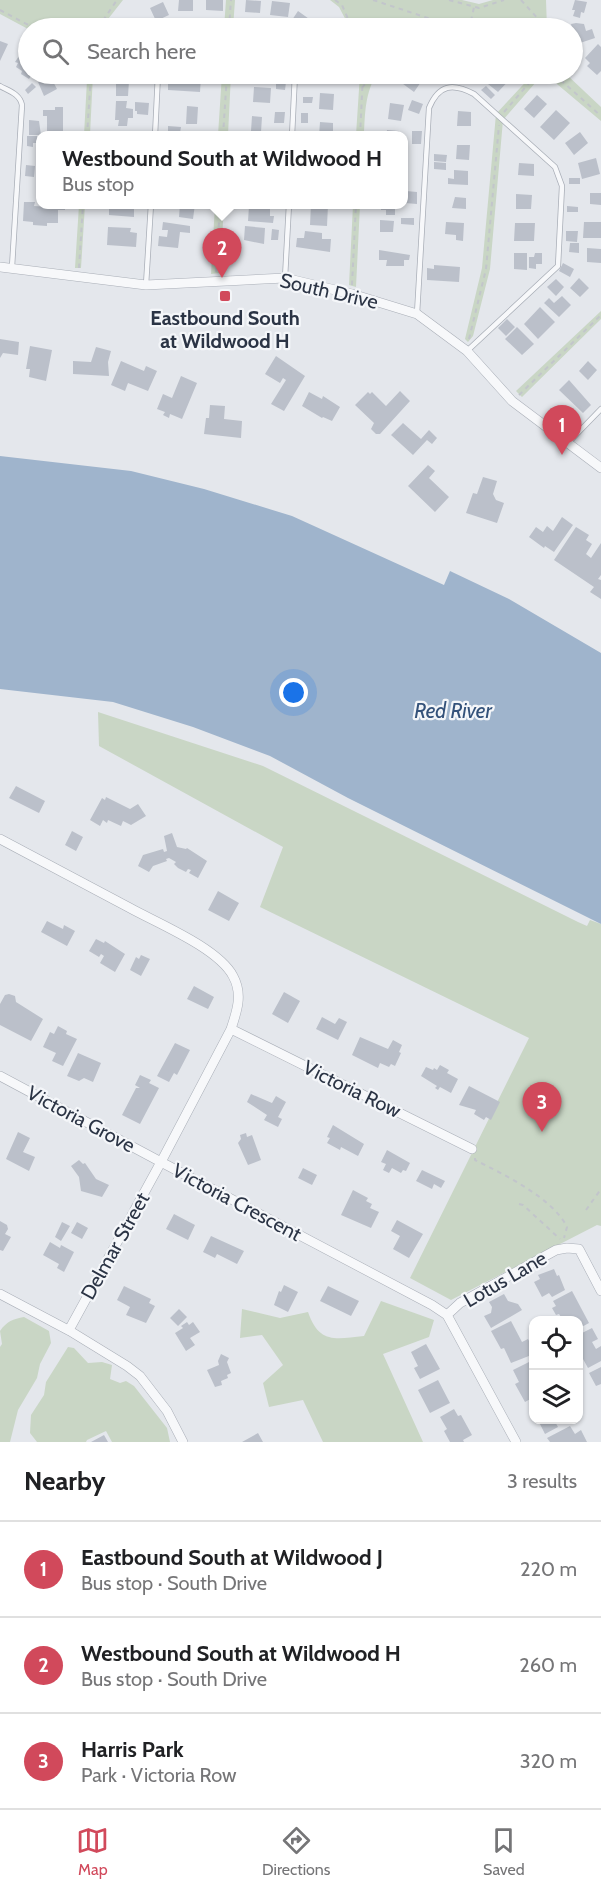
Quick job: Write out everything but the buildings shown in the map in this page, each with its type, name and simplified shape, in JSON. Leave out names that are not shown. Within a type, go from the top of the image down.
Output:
[{"type":"street","name":"South Drive","points":[[0,267],[146,285],[285,278],[352,294],[417,314],[467,351],[512,401],[601,468]]},
{"type":"street","name":"Victoria Crescent","points":[[0,839],[193,942],[219,960],[233,976],[238,987],[237,1010],[231,1029],[161,1162],[447,1315]]},
{"type":"street","name":"Victoria Row","points":[[231,1029],[472,1149]]},
{"type":"street","name":"Victoria Grove","points":[[0,1076],[161,1162]]},
{"type":"street","name":"Delmar Street","points":[[69,1330],[161,1162]]},
{"type":"street","name":"Lotus Lane","points":[[447,1315],[460,1303],[556,1250],[567,1248],[579,1249],[601,1291]]},
{"type":"street","points":[[0,1294],[69,1330],[140,1376],[167,1411],[183,1442]]},
{"type":"street","points":[[447,1315],[516,1442]]},
{"type":"lane","points":[[154,131],[157,84]]},
{"type":"lane","points":[[292,131],[295,84]]},
{"type":"lane","points":[[0,86],[16,94],[21,99],[22,105],[12,267]]},
{"type":"lane","points":[[417,314],[429,108],[433,99],[444,89],[460,87],[474,94],[555,167],[562,186],[558,266],[467,351]]},
{"type":"lane","points":[[146,285],[151,209]]},
{"type":"lane","points":[[285,278],[289,209]]},
{"type":"lane","points":[[567,444],[601,409]]},
{"type":"path","points":[[105,18],[117,0]]},
{"type":"path","points":[[230,18],[231,0]]},
{"type":"path","points":[[334,0],[342,5],[348,18]]},
{"type":"path","points":[[373,0],[428,18]]},
{"type":"path","points":[[449,0],[479,8],[504,0]]},
{"type":"path","points":[[521,0],[537,18]]},
{"type":"path","points":[[472,18],[474,7]]},
{"type":"path","points":[[0,10],[18,20]]},
{"type":"path","points":[[87,131],[90,84]]},
{"type":"path","points":[[223,131],[226,84]]},
{"type":"path","points":[[360,131],[362,84]]},
{"type":"path","points":[[362,88],[365,84]]},
{"type":"path","points":[[467,351],[486,269],[500,117],[528,84]]},
{"type":"path","points":[[565,84],[601,116]]},
{"type":"path","points":[[79,276],[83,209]]},
{"type":"path","points":[[215,281],[219,209]]},
{"type":"path","points":[[352,294],[356,209]]},
{"type":"path","points":[[512,401],[601,315]]},
{"type":"path","points":[[472,1149],[475,1160],[517,1181],[563,1219],[567,1227],[563,1241],[523,1205],[519,1204]]},
{"type":"path","points":[[585,1210],[601,1189]]},
{"type":"green space","points":[[0,0],[123,0],[109,18],[18,18],[18,24],[0,14]]},
{"type":"green space","points":[[226,0],[235,0],[234,18],[225,18]]},
{"type":"green space","points":[[330,0],[462,0],[479,4],[493,0],[546,0],[547,18],[345,18],[339,7]]},
{"type":"green space","points":[[87,84],[93,84],[90,131],[84,131]]},
{"type":"green space","points":[[221,84],[231,84],[228,131],[218,131]]},
{"type":"green space","points":[[359,84],[372,84],[365,111],[364,131],[356,131]]},
{"type":"green space","points":[[524,84],[534,84],[503,120],[490,269],[473,336],[468,342],[465,339],[482,268],[496,114]]},
{"type":"green space","points":[[557,84],[577,84],[601,107],[601,121]]},
{"type":"green space","points":[[79,209],[85,209],[81,268],[75,268]]},
{"type":"green space","points":[[215,209],[224,209],[220,273],[211,274]]},
{"type":"green space","points":[[353,209],[360,209],[356,287],[349,285]]},
{"type":"green space","points":[[601,311],[601,319],[522,397],[516,391]]},
{"type":"green space","points":[[98,712],[263,766],[578,922],[587,926],[590,920],[601,924],[601,1226],[597,1225],[451,1300],[410,1278],[529,1038],[260,907],[283,847],[99,746]]},
{"type":"green space","points":[[381,1301],[434,1320],[429,1337],[383,1354],[423,1442],[323,1442],[303,1400],[269,1407],[263,1383],[283,1365],[262,1335],[240,1338],[242,1309],[280,1318],[308,1312],[317,1330],[329,1337],[345,1338],[364,1336]]},
{"type":"green space","points":[[24,1317],[49,1331],[51,1343],[40,1364],[37,1378],[18,1410],[10,1442],[0,1442],[0,1347],[2,1344],[0,1331],[10,1321]]},
{"type":"green space","points":[[68,1347],[74,1348],[88,1363],[102,1362],[112,1365],[110,1379],[120,1383],[126,1381],[134,1386],[167,1428],[170,1442],[112,1442],[106,1431],[86,1442],[37,1442],[30,1433],[31,1415],[44,1395],[46,1382]]},
{"type":"water","name":"Red River","points":[[0,456],[131,471],[204,489],[292,516],[444,585],[450,571],[509,599],[601,653],[601,924],[348,798],[270,756],[193,727],[113,702],[0,689]]},
{"type":"place","name":"Westbound South at Wildwood H","points":[[222,278]]},
{"type":"place","name":"Eastbound South at Wildwood H","points":[[225,296]]},
{"type":"place","name":"Eastbound South at Wildwood J","points":[[562,455]]},
{"type":"place","name":"Harris Park","points":[[542,1132]]}]
